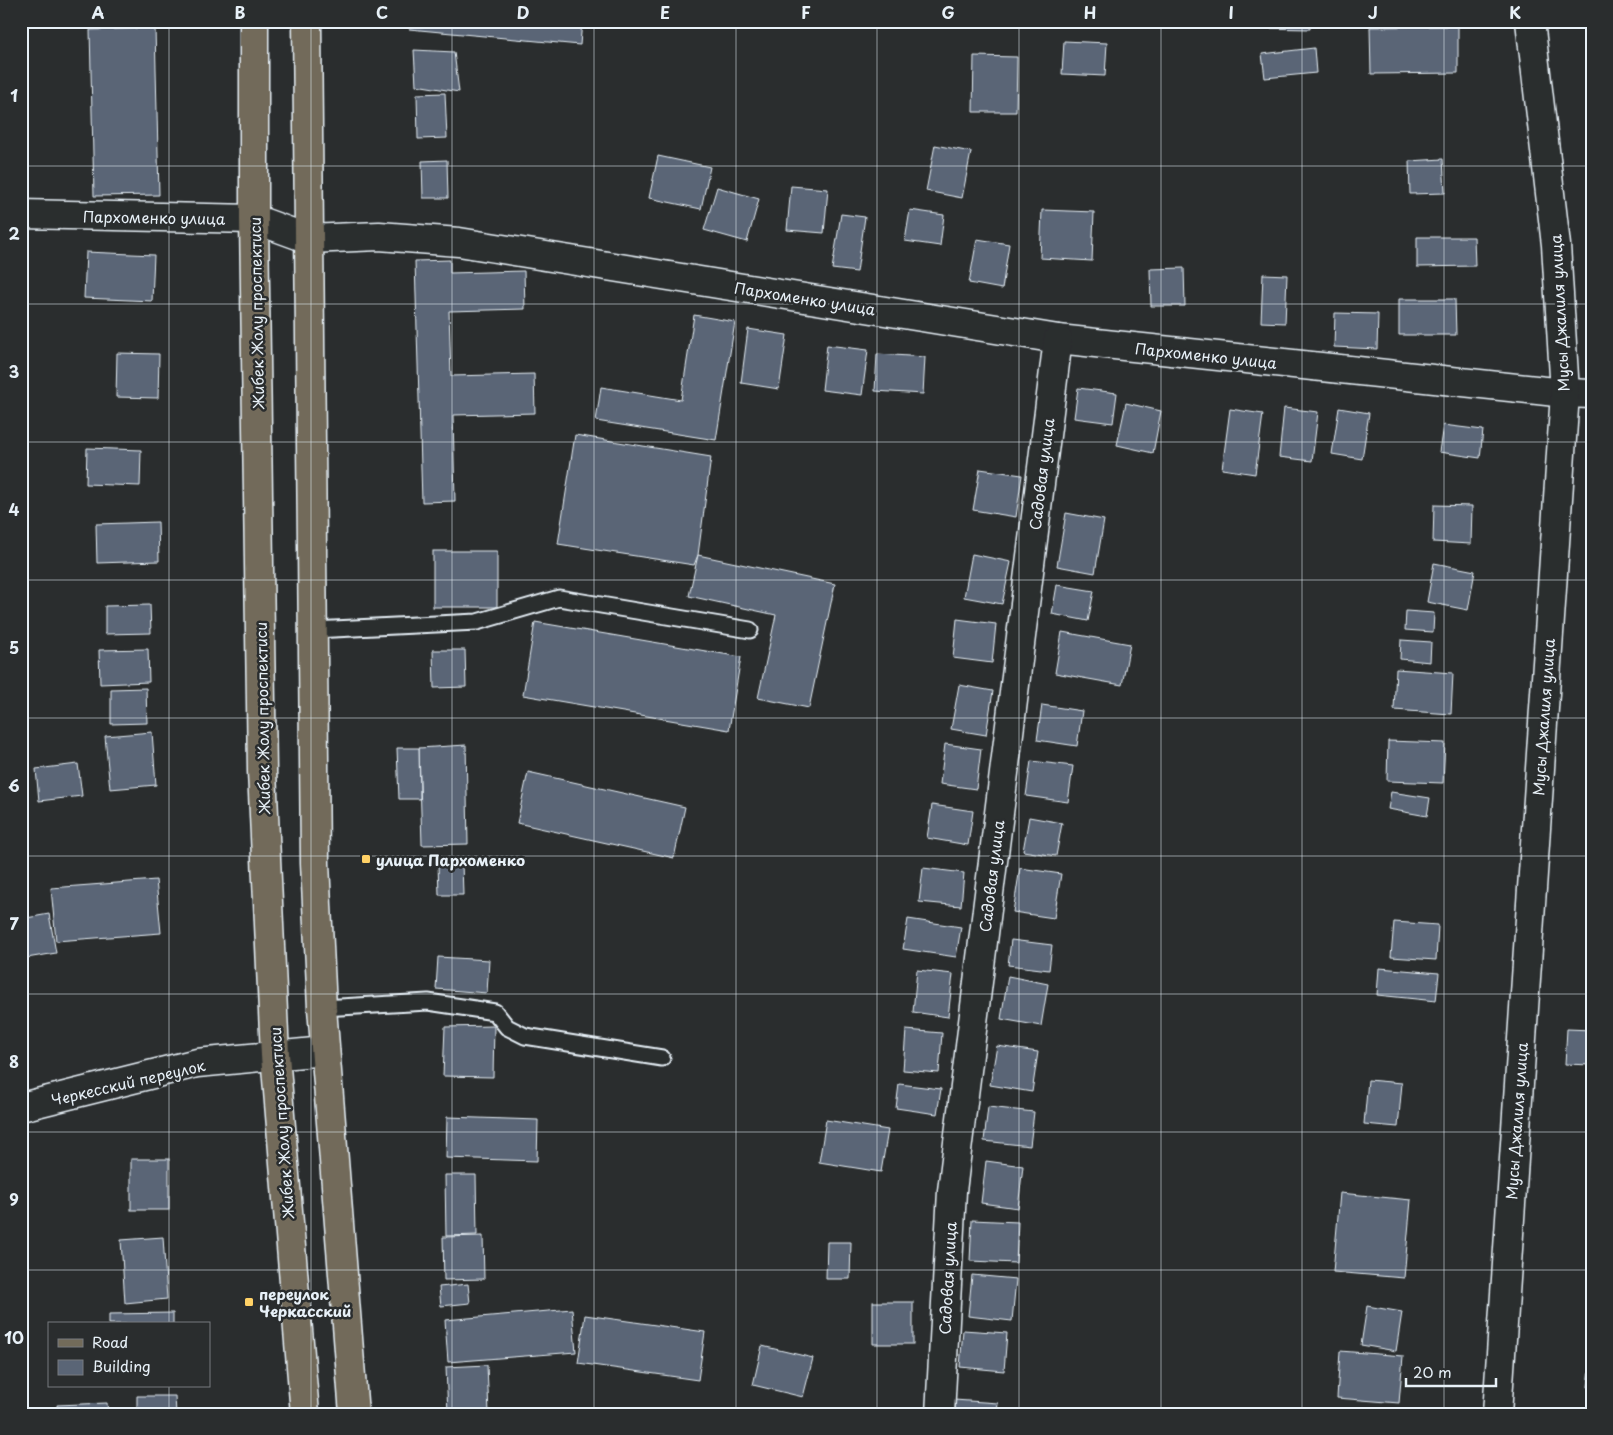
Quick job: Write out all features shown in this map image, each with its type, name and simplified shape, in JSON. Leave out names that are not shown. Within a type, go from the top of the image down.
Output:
[{"type":"main road","name":"Жибек Жолу проспектиси","points":[[254,21],[254,219],[262,771],[275,1055],[305,1414]]},
{"type":"main road","points":[[307,21],[315,853],[322,1008],[354,1414]]},
{"type":"street","name":"Мусы Джалиля улица","points":[[1497,1414],[1565,394],[1556,246],[1530,21]]},
{"type":"street","name":"Пархоменко улица","points":[[21,214],[254,219],[309,239],[379,236],[459,242],[1058,340],[1565,394],[1592,394]]},
{"type":"street","name":"Садовая улица","points":[[940,1414],[952,1191],[1058,340]]},
{"type":"street","name":"Черкесский переулок","points":[[21,1107],[197,1064],[325,1051]]},
{"type":"lane","points":[[312,630],[477,622],[559,598],[750,630]]},
{"type":"lane","points":[[322,1008],[428,1002],[495,1012],[507,1027],[525,1036],[662,1058]]},
{"type":"building","points":[[409,21],[582,21],[580,45],[409,29]]},
{"type":"building","points":[[1256,21],[1310,21],[1310,29],[1256,28]]},
{"type":"building","points":[[1582,21],[1592,21],[1592,35],[1585,37]]},
{"type":"building","points":[[1458,26],[1458,73],[1371,74],[1370,27]]},
{"type":"building","points":[[155,28],[159,195],[94,196],[90,30]]},
{"type":"building","points":[[1064,41],[1107,43],[1105,76],[1062,74]]},
{"type":"building","points":[[1314,48],[1316,73],[1265,78],[1262,54]]},
{"type":"building","points":[[414,50],[454,52],[459,92],[416,85]]},
{"type":"building","points":[[974,56],[1017,57],[1016,112],[973,112]]},
{"type":"building","points":[[445,93],[447,138],[418,139],[417,94]]},
{"type":"building","points":[[935,145],[971,152],[962,198],[926,191]]},
{"type":"building","points":[[658,156],[710,167],[701,209],[649,198]]},
{"type":"building","points":[[1443,159],[1445,193],[1410,194],[1409,161]]},
{"type":"building","points":[[447,160],[448,198],[423,198],[422,161]]},
{"type":"building","points":[[791,186],[828,189],[824,233],[787,230]]},
{"type":"building","points":[[717,187],[759,199],[747,242],[704,230]]},
{"type":"building","points":[[910,210],[944,215],[940,246],[905,241]]},
{"type":"building","points":[[1042,210],[1094,212],[1092,261],[1040,258]]},
{"type":"building","points":[[841,214],[865,217],[857,272],[832,269]]},
{"type":"building","points":[[1417,237],[1474,237],[1475,266],[1417,267]]},
{"type":"building","points":[[977,239],[1009,244],[1002,289],[969,283]]},
{"type":"building","points":[[86,252],[154,255],[152,301],[84,298]]},
{"type":"building","points":[[450,260],[450,273],[524,271],[525,309],[449,311],[451,376],[534,374],[535,413],[453,415],[455,501],[422,502],[415,261]]},
{"type":"building","points":[[1184,268],[1185,306],[1151,306],[1150,269]]},
{"type":"building","points":[[1263,274],[1287,275],[1285,323],[1261,322]]},
{"type":"building","points":[[1399,299],[1455,299],[1456,335],[1399,335]]},
{"type":"building","points":[[1335,313],[1378,314],[1377,349],[1334,347]]},
{"type":"building","points":[[694,315],[735,322],[716,440],[596,421],[601,387],[681,400]]},
{"type":"building","points":[[748,329],[787,335],[779,389],[741,383]]},
{"type":"building","points":[[827,345],[868,350],[862,395],[822,390]]},
{"type":"building","points":[[117,353],[159,354],[158,398],[116,397]]},
{"type":"building","points":[[877,354],[925,357],[923,394],[875,391]]},
{"type":"building","points":[[1078,388],[1117,393],[1113,423],[1074,418]]},
{"type":"building","points":[[1126,403],[1161,411],[1153,453],[1117,445]]},
{"type":"building","points":[[1284,408],[1318,412],[1312,461],[1279,457]]},
{"type":"building","points":[[1339,408],[1369,413],[1362,459],[1332,454]]},
{"type":"building","points":[[1230,409],[1263,414],[1255,474],[1222,469]]},
{"type":"building","points":[[1443,425],[1483,430],[1480,458],[1439,452]]},
{"type":"building","points":[[575,435],[711,457],[698,555],[694,565],[558,544]]},
{"type":"building","points":[[87,448],[141,450],[140,486],[86,484]]},
{"type":"building","points":[[980,469],[1022,475],[1016,517],[973,510]]},
{"type":"building","points":[[1434,505],[1472,506],[1471,544],[1433,542]]},
{"type":"building","points":[[1066,513],[1104,520],[1095,573],[1057,566]]},
{"type":"building","points":[[158,522],[159,561],[97,563],[96,524]]},
{"type":"building","points":[[433,551],[497,551],[497,607],[433,607]]},
{"type":"building","points":[[972,554],[1011,562],[1002,604],[964,597]]},
{"type":"building","points":[[698,555],[835,584],[809,708],[758,698],[776,615],[689,596]]},
{"type":"building","points":[[1434,563],[1475,571],[1468,610],[1427,602]]},
{"type":"building","points":[[1057,585],[1094,591],[1088,621],[1052,614]]},
{"type":"building","points":[[150,605],[151,633],[105,634],[105,606]]},
{"type":"building","points":[[1406,611],[1434,613],[1433,632],[1405,630]]},
{"type":"building","points":[[957,619],[996,624],[992,663],[953,658]]},
{"type":"building","points":[[535,622],[741,657],[729,730],[523,695]]},
{"type":"building","points":[[1062,632],[1130,644],[1122,685],[1055,673]]},
{"type":"building","points":[[1401,640],[1431,642],[1430,662],[1400,659]]},
{"type":"building","points":[[148,649],[149,682],[100,684],[99,650]]},
{"type":"building","points":[[433,650],[465,650],[466,687],[434,688]]},
{"type":"building","points":[[1396,669],[1453,673],[1451,714],[1394,710]]},
{"type":"building","points":[[959,685],[993,691],[986,735],[951,729]]},
{"type":"building","points":[[146,688],[147,723],[111,724],[111,689]]},
{"type":"building","points":[[1042,705],[1082,711],[1077,746],[1037,740]]},
{"type":"building","points":[[152,732],[156,785],[110,789],[105,736]]},
{"type":"building","points":[[1388,741],[1445,743],[1443,783],[1387,781]]},
{"type":"building","points":[[945,744],[981,749],[976,789],[940,784]]},
{"type":"building","points":[[466,745],[468,844],[422,845],[419,748]]},
{"type":"building","points":[[397,748],[419,748],[420,799],[399,799]]},
{"type":"building","points":[[1031,761],[1073,766],[1068,802],[1026,796]]},
{"type":"building","points":[[78,764],[82,796],[39,801],[36,769]]},
{"type":"building","points":[[528,772],[685,807],[674,858],[517,823]]},
{"type":"building","points":[[1391,792],[1430,798],[1427,816],[1388,809]]},
{"type":"building","points":[[932,805],[973,811],[968,845],[927,838]]},
{"type":"building","points":[[1029,817],[1062,823],[1056,856],[1023,851]]},
{"type":"building","points":[[462,863],[463,895],[439,895],[438,864]]},
{"type":"building","points":[[923,868],[964,873],[961,906],[919,902]]},
{"type":"building","points":[[1020,868],[1061,874],[1054,918],[1013,912]]},
{"type":"building","points":[[156,880],[161,933],[56,941],[51,888]]},
{"type":"building","points":[[49,914],[56,953],[21,959],[21,919]]},
{"type":"building","points":[[908,919],[961,927],[956,957],[903,949]]},
{"type":"building","points":[[1394,922],[1438,925],[1436,960],[1391,957]]},
{"type":"building","points":[[1011,940],[1052,945],[1049,970],[1008,965]]},
{"type":"building","points":[[438,957],[489,960],[487,993],[436,989]]},
{"type":"building","points":[[1379,968],[1439,973],[1436,1001],[1377,995]]},
{"type":"building","points":[[917,970],[953,974],[948,1017],[913,1012]]},
{"type":"building","points":[[1008,976],[1048,984],[1041,1026],[1001,1019]]},
{"type":"building","points":[[494,1026],[493,1077],[443,1076],[445,1027]]},
{"type":"building","points":[[1567,1029],[1592,1030],[1592,1065],[1565,1064]]},
{"type":"building","points":[[906,1030],[942,1033],[939,1073],[903,1070]]},
{"type":"building","points":[[997,1046],[1038,1052],[1032,1092],[990,1085]]},
{"type":"building","points":[[1368,1080],[1402,1083],[1398,1127],[1364,1124]]},
{"type":"building","points":[[899,1084],[941,1089],[937,1114],[896,1108]]},
{"type":"building","points":[[988,1107],[1034,1112],[1030,1146],[984,1141]]},
{"type":"building","points":[[447,1117],[538,1120],[537,1161],[446,1158]]},
{"type":"building","points":[[826,1120],[888,1130],[881,1172],[819,1162]]},
{"type":"building","points":[[131,1159],[169,1159],[169,1210],[131,1210]]},
{"type":"building","points":[[986,1161],[1023,1166],[1018,1208],[981,1203]]},
{"type":"building","points":[[445,1175],[476,1175],[477,1235],[446,1236]]},
{"type":"building","points":[[1340,1193],[1411,1200],[1404,1278],[1333,1272]]},
{"type":"building","points":[[972,1220],[1018,1222],[1016,1263],[970,1261]]},
{"type":"building","points":[[483,1236],[484,1279],[444,1280],[443,1237]]},
{"type":"building","points":[[163,1237],[167,1299],[125,1303],[121,1240]]},
{"type":"building","points":[[827,1242],[851,1242],[850,1279],[826,1279]]},
{"type":"building","points":[[972,1275],[1016,1279],[1012,1321],[968,1316]]},
{"type":"building","points":[[468,1284],[470,1303],[441,1306],[439,1287]]},
{"type":"building","points":[[873,1302],[913,1302],[913,1344],[873,1344]]},
{"type":"building","points":[[1367,1306],[1402,1312],[1396,1351],[1361,1345]]},
{"type":"building","points":[[572,1309],[576,1352],[448,1362],[445,1320]]},
{"type":"building","points":[[173,1313],[173,1322],[109,1322],[109,1314]]},
{"type":"building","points":[[585,1315],[705,1332],[698,1380],[578,1363]]},
{"type":"building","points":[[963,1330],[1007,1333],[1004,1371],[960,1367]]},
{"type":"building","points":[[762,1346],[813,1358],[803,1397],[753,1385]]},
{"type":"building","points":[[1340,1351],[1403,1356],[1399,1403],[1337,1398]]},
{"type":"building","points":[[1592,1358],[1592,1388],[1588,1387]]},
{"type":"building","points":[[487,1365],[489,1414],[448,1414],[446,1367]]},
{"type":"building","points":[[137,1396],[175,1396],[176,1414],[137,1414]]},
{"type":"building","points":[[954,1400],[998,1403],[997,1414],[953,1414]]},
{"type":"building","points":[[107,1403],[108,1414],[58,1414],[57,1405]]},
{"type":"building","points":[[1357,1410],[1394,1413],[1394,1414],[1356,1414]]},
{"type":"place","name":"улица Пархоменко","points":[[366,859]]},
{"type":"place","name":"переулок Черкасский","points":[[249,1302]]}]
